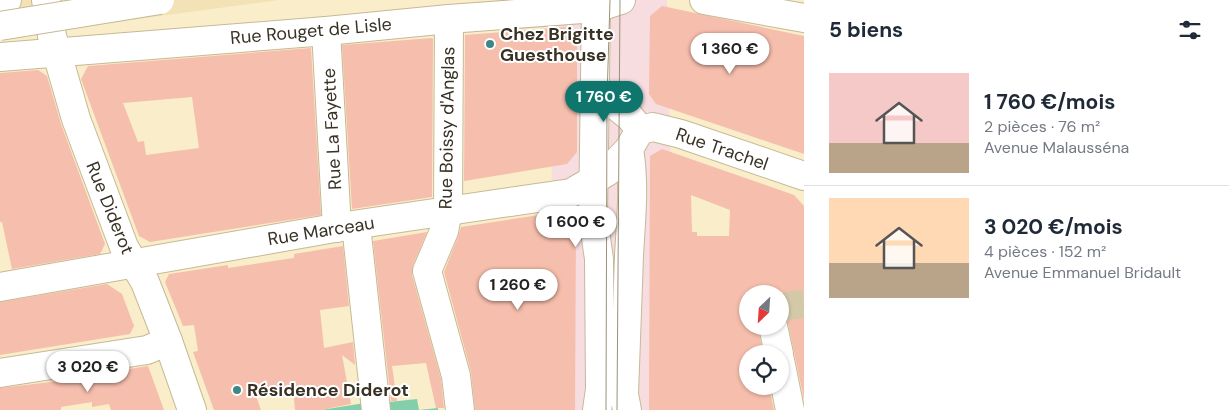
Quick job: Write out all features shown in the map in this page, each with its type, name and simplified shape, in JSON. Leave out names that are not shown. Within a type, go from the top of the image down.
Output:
[{"type":"main road","points":[[0,1],[7,0]]},
{"type":"main road","name":"Rue Diderot","points":[[46,0],[52,36],[76,120],[124,247],[145,282],[192,410]]},
{"type":"main road","points":[[0,26],[160,0]]},
{"type":"main road","points":[[704,0],[804,18]]},
{"type":"main road","points":[[597,410],[600,388],[599,259],[593,217],[595,90],[608,4]]},
{"type":"main road","name":"Rue Rouget de Lisle","points":[[0,57],[326,31],[608,4]]},
{"type":"main road","name":"Rue Boissy d'Anglas","points":[[449,19],[448,211],[444,231],[427,271],[456,376],[460,410]]},
{"type":"main road","name":"Rue La Fayette","points":[[326,31],[347,226],[376,410]]},
{"type":"main road","points":[[595,90],[630,117],[634,139],[624,394],[627,410]]},
{"type":"main road","name":"Rue Trachel","points":[[634,139],[653,127],[680,134],[804,176]]},
{"type":"main road","name":"Rue Marceau","points":[[0,287],[347,226],[565,195],[607,172],[634,139]]},
{"type":"main road","points":[[0,373],[147,350],[168,341]]},
{"type":"main road","points":[[787,395],[790,410]]},
{"type":"shaded area","points":[[0,0],[279,0],[20,35]]},
{"type":"shaded area","points":[[555,0],[667,0],[676,410],[551,410],[552,48]]},
{"type":"green space","points":[[417,399],[419,410],[380,410],[380,403]]},
{"type":"green space","points":[[371,402],[371,410],[321,410]]},
{"type":"green space","points":[[438,408],[438,410],[419,410]]},
{"type":"building","points":[[662,6],[804,36],[804,154],[656,104],[649,94],[650,16]]},
{"type":"building","points":[[566,27],[577,38],[577,152],[567,164],[464,181],[465,35]]},
{"type":"building","points":[[432,38],[432,197],[352,209],[342,45]]},
{"type":"building","points":[[311,48],[321,215],[150,242],[139,236],[81,79],[88,66]],"holes":[[[192,97],[199,148],[146,155],[144,141],[138,142],[123,103]]]},
{"type":"building","points":[[38,70],[47,76],[61,124],[105,244],[100,254],[12,269],[2,222],[0,222],[0,73]]},
{"type":"building","points":[[662,149],[794,195],[804,206],[804,400],[789,328],[789,285],[739,285],[739,335],[760,335],[761,345],[739,345],[739,395],[771,395],[774,410],[649,410],[650,156]],"holes":[[[691,195],[730,210],[729,236],[697,236],[697,232],[692,232]]]},
{"type":"building","points":[[565,211],[576,220],[575,410],[475,410],[471,372],[444,272],[461,227]]},
{"type":"building","points":[[427,232],[413,265],[412,275],[441,379],[444,408],[436,408],[426,363],[392,366],[397,401],[391,401],[373,241]]},
{"type":"building","points":[[343,246],[349,306],[320,310],[324,348],[353,342],[355,365],[342,355],[351,404],[321,410],[295,410],[293,387],[255,393],[261,410],[214,410],[193,352],[198,351],[194,325],[183,326],[165,282],[169,274],[228,265],[228,268],[294,258],[294,254]]},
{"type":"building","points":[[107,284],[122,294],[134,326],[130,334],[0,355],[0,302]]},
{"type":"building","points":[[148,366],[164,410],[111,410],[109,404],[92,407],[92,402],[61,407],[61,410],[0,410],[0,388],[59,381]]},
{"type":"tunnel","points":[[789,306],[804,304]]},
{"type":"tram line","points":[[606,410],[607,99],[610,0]]},
{"type":"tram line","points":[[617,410],[620,0]]},
{"type":"place","name":"Chez Brigitte Guesthouse","points":[[490,44]]},
{"type":"place","name":"Résidence Diderot","points":[[237,390]]}]
